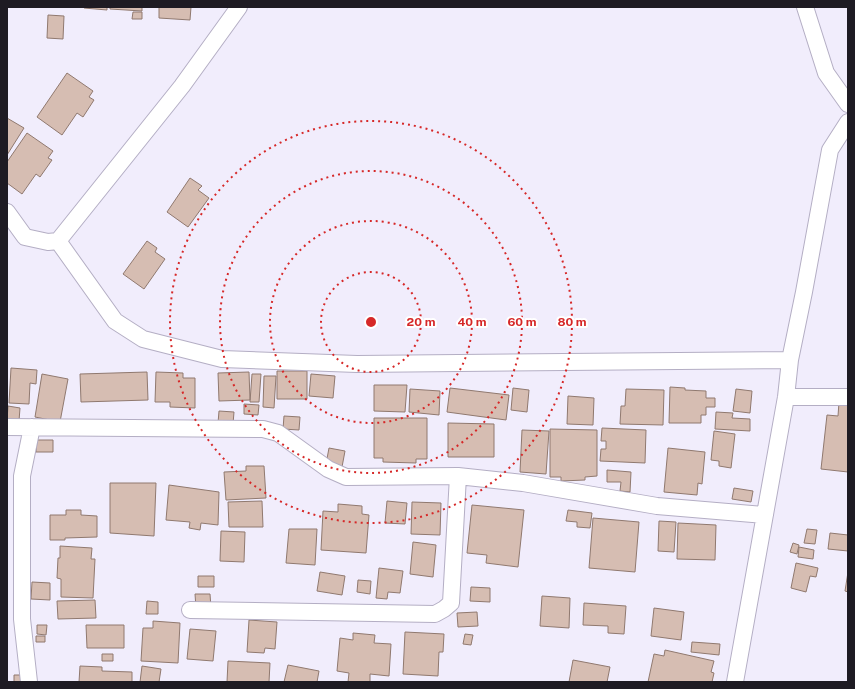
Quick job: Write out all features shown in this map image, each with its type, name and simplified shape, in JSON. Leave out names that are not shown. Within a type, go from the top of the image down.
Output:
[{"type":"street","points":[[7,212],[25,237],[48,242],[58,241],[182,86],[239,7]]},
{"type":"street","points":[[804,7],[826,73],[848,104]]},
{"type":"street","points":[[735,682],[786,398],[790,360],[830,150],[848,122]]},
{"type":"street","points":[[58,241],[115,322],[143,339],[222,359],[357,364],[790,360]]},
{"type":"street","points":[[786,398],[848,397]]},
{"type":"street","points":[[7,427],[263,430],[278,433],[328,469],[346,477],[458,476],[523,483],[657,506],[765,515]]},
{"type":"street","points":[[29,682],[22,619],[22,476],[32,427]]},
{"type":"street","points":[[190,610],[435,614],[451,603],[458,476]]},
{"type":"building","points":[[107,7],[107,10],[84,8]]},
{"type":"building","points":[[110,7],[142,7],[142,11],[110,9]]},
{"type":"building","points":[[159,7],[191,7],[190,20],[159,18]]},
{"type":"building","points":[[133,12],[142,12],[142,19],[132,19]]},
{"type":"building","points":[[48,15],[64,16],[63,39],[47,38]]},
{"type":"building","points":[[67,73],[93,91],[89,97],[94,100],[83,117],[77,113],[62,135],[37,117]]},
{"type":"building","points":[[7,118],[24,128],[7,155]]},
{"type":"building","points":[[27,133],[53,151],[48,158],[52,160],[40,177],[36,174],[22,194],[7,183],[7,162]]},
{"type":"building","points":[[190,178],[202,186],[198,190],[209,198],[188,227],[167,212]]},
{"type":"building","points":[[147,241],[157,248],[155,252],[165,259],[144,289],[123,274]]},
{"type":"building","points":[[11,368],[37,370],[36,384],[30,383],[29,404],[9,403]]},
{"type":"building","points":[[277,371],[307,371],[307,399],[277,399]]},
{"type":"building","points":[[147,372],[148,400],[81,402],[80,374]]},
{"type":"building","points":[[156,372],[183,373],[183,378],[195,378],[195,408],[170,407],[170,402],[155,402]]},
{"type":"building","points":[[249,372],[250,400],[219,401],[218,373]]},
{"type":"building","points":[[42,374],[68,379],[60,422],[35,417]]},
{"type":"building","points":[[252,374],[261,374],[259,402],[250,402]]},
{"type":"building","points":[[311,374],[335,376],[333,398],[309,396]]},
{"type":"building","points":[[264,376],[276,376],[274,408],[263,407]]},
{"type":"building","points":[[374,385],[407,385],[405,412],[374,411]]},
{"type":"building","points":[[670,387],[685,388],[685,390],[706,391],[706,398],[715,398],[715,407],[706,407],[706,415],[701,415],[701,423],[669,423]]},
{"type":"building","points":[[450,388],[509,395],[506,420],[447,412]]},
{"type":"building","points":[[513,388],[529,390],[527,412],[511,410]]},
{"type":"building","points":[[410,389],[440,391],[439,415],[409,412]]},
{"type":"building","points":[[626,389],[664,390],[663,425],[620,424],[621,406],[625,406]]},
{"type":"building","points":[[736,389],[752,391],[750,413],[733,411]]},
{"type":"building","points":[[568,396],[594,398],[593,425],[567,424]]},
{"type":"building","points":[[839,402],[848,403],[848,472],[821,469],[827,415],[838,416]]},
{"type":"building","points":[[244,404],[259,405],[258,415],[244,414]]},
{"type":"building","points":[[8,406],[20,408],[19,421],[7,420]]},
{"type":"building","points":[[219,411],[234,412],[233,424],[218,423]]},
{"type":"building","points":[[716,412],[733,413],[732,418],[750,419],[750,431],[715,429]]},
{"type":"building","points":[[284,416],[300,417],[299,430],[283,429]]},
{"type":"building","points":[[374,418],[427,418],[427,459],[416,459],[416,463],[383,462],[383,458],[374,458]]},
{"type":"building","points":[[448,423],[494,424],[494,457],[448,457]]},
{"type":"building","points":[[602,428],[646,430],[645,463],[600,461],[601,449],[606,449],[606,441],[601,441]]},
{"type":"building","points":[[550,429],[597,430],[597,476],[585,477],[585,480],[561,481],[561,477],[550,477]]},
{"type":"building","points":[[522,430],[549,431],[546,474],[520,472]]},
{"type":"building","points":[[714,431],[735,434],[731,468],[719,466],[719,461],[711,460]]},
{"type":"building","points":[[37,440],[53,440],[53,452],[36,452]]},
{"type":"building","points":[[329,448],[345,451],[342,467],[326,464]]},
{"type":"building","points":[[668,448],[705,452],[702,484],[698,483],[697,495],[664,492]]},
{"type":"building","points":[[246,466],[264,466],[266,498],[226,500],[224,472],[246,471]]},
{"type":"building","points":[[607,470],[631,472],[630,492],[620,491],[621,482],[607,482]]},
{"type":"building","points":[[110,483],[156,483],[154,536],[110,533]]},
{"type":"building","points":[[169,485],[219,492],[218,525],[201,523],[200,530],[189,528],[190,522],[166,520]]},
{"type":"building","points":[[734,488],[753,491],[751,502],[732,499]]},
{"type":"building","points":[[262,501],[263,527],[229,527],[228,502]]},
{"type":"building","points":[[387,501],[407,503],[405,524],[385,523]]},
{"type":"building","points":[[412,502],[441,503],[440,535],[411,534]]},
{"type":"building","points":[[338,504],[362,506],[362,514],[369,515],[366,553],[321,550],[323,511],[338,512]]},
{"type":"building","points":[[472,505],[524,510],[518,567],[486,563],[487,555],[467,553]]},
{"type":"building","points":[[66,510],[81,510],[81,515],[97,516],[97,537],[50,540],[50,515],[66,515]]},
{"type":"building","points":[[568,510],[592,513],[590,528],[577,527],[577,522],[566,521]]},
{"type":"building","points":[[593,518],[639,522],[635,572],[589,568]]},
{"type":"building","points":[[659,521],[676,522],[674,552],[658,551]]},
{"type":"building","points":[[678,523],[716,525],[715,560],[677,559]]},
{"type":"building","points":[[289,529],[317,529],[315,565],[286,563]]},
{"type":"building","points":[[807,529],[817,530],[815,544],[804,543]]},
{"type":"building","points":[[221,531],[245,532],[244,562],[220,561]]},
{"type":"building","points":[[830,533],[848,535],[848,551],[828,549]]},
{"type":"building","points":[[413,542],[436,545],[433,577],[410,574]]},
{"type":"building","points":[[793,543],[799,545],[797,554],[790,552]]},
{"type":"building","points":[[60,546],[92,548],[91,559],[95,559],[93,598],[61,597],[61,579],[57,578]]},
{"type":"building","points":[[799,547],[814,550],[813,559],[798,557]]},
{"type":"building","points":[[796,563],[818,568],[816,577],[810,576],[806,592],[791,588]]},
{"type":"building","points":[[379,568],[403,571],[400,593],[388,592],[387,599],[376,598]]},
{"type":"building","points":[[320,572],[345,576],[342,595],[317,591]]},
{"type":"building","points":[[848,572],[848,592],[845,591]]},
{"type":"building","points":[[198,576],[214,576],[214,587],[198,587]]},
{"type":"building","points":[[358,580],[371,581],[370,594],[357,592]]},
{"type":"building","points":[[32,582],[50,583],[50,600],[31,599]]},
{"type":"building","points":[[471,587],[490,588],[490,602],[470,601]]},
{"type":"building","points":[[195,594],[210,594],[211,608],[196,608]]},
{"type":"building","points":[[542,596],[570,598],[569,628],[540,626]]},
{"type":"building","points":[[95,600],[96,618],[58,619],[57,601]]},
{"type":"building","points":[[147,601],[158,602],[158,614],[146,614]]},
{"type":"building","points":[[584,603],[626,606],[624,634],[608,633],[608,626],[583,625]]},
{"type":"building","points":[[654,608],[684,612],[681,640],[651,636]]},
{"type":"building","points":[[477,612],[478,626],[458,627],[457,613]]},
{"type":"building","points":[[249,620],[277,622],[275,649],[265,648],[264,653],[247,652]]},
{"type":"building","points":[[153,621],[180,623],[178,663],[141,661],[143,628],[153,628]]},
{"type":"building","points":[[37,625],[47,625],[46,635],[37,634]]},
{"type":"building","points":[[86,625],[124,625],[124,648],[87,648]]},
{"type":"building","points":[[190,629],[216,631],[213,661],[187,659]]},
{"type":"building","points":[[405,632],[444,634],[443,652],[439,652],[438,676],[403,674]]},
{"type":"building","points":[[353,633],[375,635],[374,643],[391,644],[389,676],[370,674],[370,682],[348,682],[349,673],[337,671],[340,638],[353,640]]},
{"type":"building","points":[[465,634],[473,635],[471,645],[463,644]]},
{"type":"building","points":[[36,636],[45,636],[45,642],[36,642]]},
{"type":"building","points":[[692,642],[720,644],[719,655],[691,652]]},
{"type":"building","points":[[665,650],[714,661],[711,672],[714,673],[712,682],[648,682],[654,654],[664,656]]},
{"type":"building","points":[[102,654],[113,654],[113,661],[102,661]]},
{"type":"building","points":[[573,660],[610,667],[607,682],[569,682]]},
{"type":"building","points":[[228,661],[270,663],[269,682],[227,682]]},
{"type":"building","points":[[288,665],[319,671],[317,682],[284,682]]},
{"type":"building","points":[[80,666],[102,667],[102,671],[132,672],[132,682],[79,682]]},
{"type":"building","points":[[142,666],[161,669],[159,682],[140,682]]},
{"type":"building","points":[[14,675],[22,675],[22,682],[14,682]]}]
